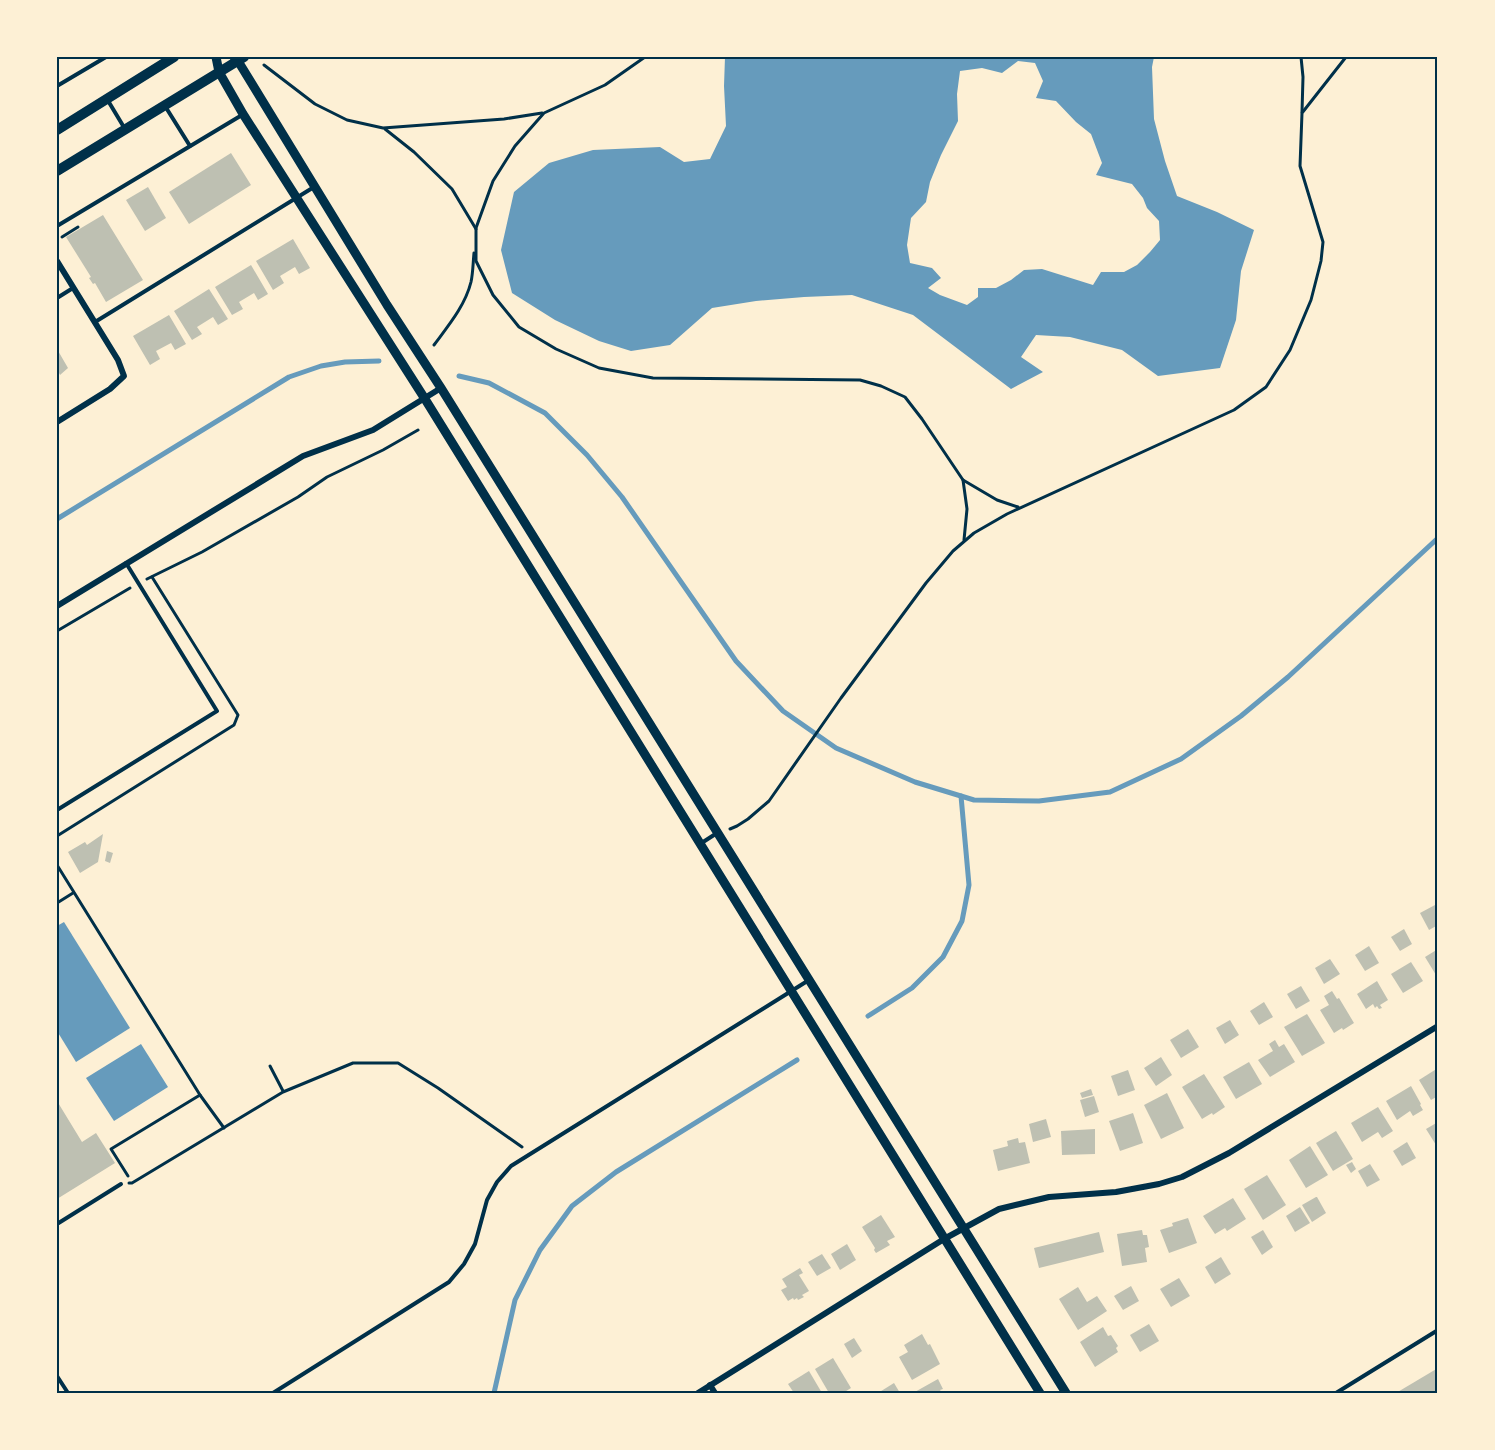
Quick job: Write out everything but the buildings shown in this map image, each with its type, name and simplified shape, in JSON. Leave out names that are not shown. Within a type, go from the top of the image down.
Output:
[{"type":"main road","points":[[57,130],[168,58]]},
{"type":"main road","points":[[57,171],[239,58]]},
{"type":"street","points":[[216,57],[219,72],[243,114],[424,399],[1040,1393]]},
{"type":"street","points":[[239,58],[387,305],[810,979],[1066,1393]]},
{"type":"street","points":[[57,261],[118,360],[124,376],[110,389],[57,422]]},
{"type":"street","points":[[57,606],[303,456],[373,430],[441,388]]},
{"type":"street","points":[[698,1393],[963,1227],[999,1209],[1049,1197],[1116,1192],[1182,1177],[1229,1153],[1438,1026]]},
{"type":"street","points":[[710,1385],[715,1393]]},
{"type":"lane","points":[[57,86],[106,57]]},
{"type":"lane","points":[[107,99],[126,129]]},
{"type":"lane","points":[[165,105],[190,146]]},
{"type":"lane","points":[[57,226],[243,114]]},
{"type":"lane","points":[[95,322],[315,187]]},
{"type":"lane","points":[[57,298],[74,288]]},
{"type":"lane","points":[[57,810],[217,711],[126,563]]},
{"type":"lane","points":[[700,844],[718,833]]},
{"type":"lane","points":[[273,1393],[450,1282],[464,1264],[475,1244],[487,1200],[497,1182],[511,1166],[810,979]]},
{"type":"lane","points":[[57,1224],[121,1184]]},
{"type":"lane","points":[[1336,1393],[1438,1329]]},
{"type":"lane","points":[[57,1376],[68,1393]]},
{"type":"path","points":[[264,65],[315,104],[347,120],[383,128],[544,113],[605,85],[645,57]]},
{"type":"path","points":[[718,833],[737,826],[757,813],[769,801],[926,583],[954,551],[974,533],[1020,508],[1234,410],[1266,387],[1290,350],[1311,300],[1321,261],[1323,242],[1300,166],[1303,77],[1301,57]]},
{"type":"path","points":[[1302,113],[1346,57]]},
{"type":"path","points":[[434,345],[463,303],[471,282],[476,228],[494,181],[515,146],[544,113]]},
{"type":"path","points":[[383,128],[414,152],[452,189],[476,228],[476,261],[493,295],[519,327],[556,349],[598,368],[653,378],[860,380],[881,386],[905,398],[922,418],[963,480],[967,509],[963,542]]},
{"type":"path","points":[[57,631],[138,584],[202,552],[269,514],[327,477],[418,430]]},
{"type":"path","points":[[963,480],[997,500],[1020,508]]},
{"type":"path","points":[[57,836],[234,725],[238,715],[152,577]]},
{"type":"path","points":[[57,865],[200,1095],[224,1128]]},
{"type":"path","points":[[57,903],[74,893]]},
{"type":"path","points":[[121,1184],[132,1183],[283,1092],[353,1063],[398,1063],[531,1153]]},
{"type":"path","points":[[270,1066],[283,1092]]},
{"type":"path","points":[[132,1183],[111,1149],[200,1095]]},
{"type":"water","points":[[725,57],[1154,57],[1152,67],[1154,119],[1177,196],[1254,230],[1241,271],[1236,320],[1220,368],[1158,376],[1122,350],[1070,337],[1036,335],[1021,357],[1043,372],[1011,389],[913,315],[852,295],[756,301],[712,308],[670,345],[631,351],[599,341],[555,320],[512,293],[501,250],[514,192],[549,163],[593,150],[660,147],[684,162],[710,159],[726,126]],"holes":[[[1018,61],[1035,63],[1043,81],[1036,98],[1056,101],[1091,134],[1102,163],[1096,175],[1132,184],[1143,198],[1147,208],[1159,221],[1160,240],[1137,265],[1124,272],[1101,272],[1093,285],[1042,269],[1024,270],[996,288],[978,288],[978,297],[967,305],[928,288],[941,278],[932,268],[910,263],[907,245],[911,218],[926,202],[930,182],[958,121],[957,94],[960,71],[982,68],[1002,73]]]},
{"type":"water","points":[[64,922],[130,1028],[76,1062],[57,1031],[57,926]]},
{"type":"water","points":[[141,1044],[168,1087],[114,1121],[86,1078]]},
{"type":"waterway","points":[[57,519],[289,377],[321,366],[345,362],[379,361]]},
{"type":"waterway","points":[[459,376],[489,383],[545,413],[587,455],[622,497],[736,661],[783,711],[836,748],[915,782],[974,800],[1039,801],[1110,792],[1181,759],[1241,716],[1288,677],[1438,538]]},
{"type":"waterway","points":[[868,1016],[912,988],[943,957],[962,921],[969,885],[961,796]]},
{"type":"waterway","points":[[494,1393],[515,1300],[540,1250],[572,1206],[616,1172],[797,1060]]}]
